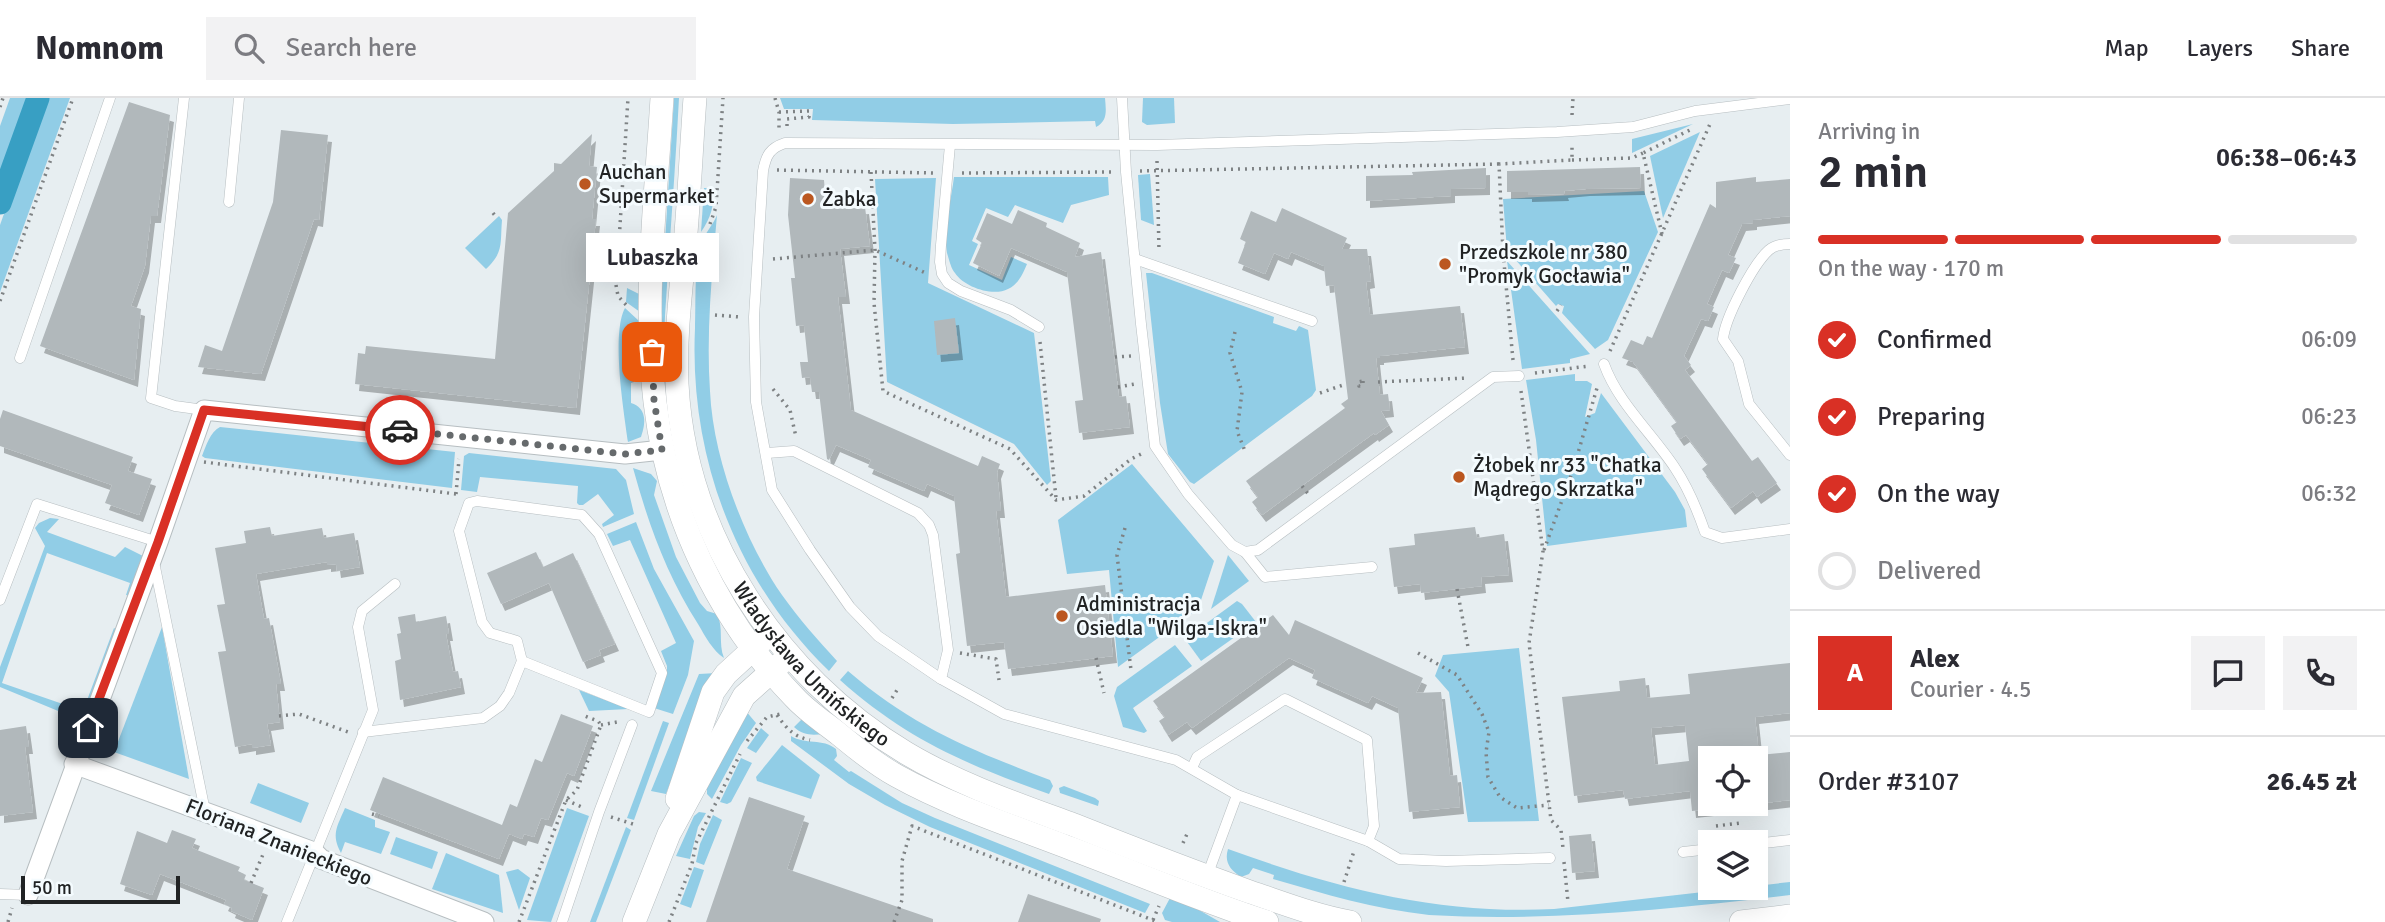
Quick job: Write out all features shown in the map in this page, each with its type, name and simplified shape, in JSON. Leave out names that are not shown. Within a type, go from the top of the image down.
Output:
[{"type":"street","name":"Władysława Umińskiego","points":[[663,98],[651,274],[654,400],[662,450],[680,514],[702,565],[751,649],[796,699],[861,752],[896,776],[944,799],[1166,886],[1267,922]]},
{"type":"street","name":"Władysława Umińskiego","points":[[695,98],[684,255],[676,321],[677,385],[682,428],[693,479],[709,525],[738,584],[771,634],[789,656],[863,724],[931,767],[998,796],[1207,877],[1273,900],[1350,922]]},
{"type":"street","points":[[28,895],[204,410],[625,454],[662,450]]},
{"type":"street","points":[[634,922],[669,834],[677,799],[713,692],[726,674],[751,649],[771,634]]},
{"type":"street","points":[[669,834],[744,696],[789,656]]},
{"type":"street","name":"Floriana Znanieckiego","points":[[74,764],[314,852],[321,859],[484,922]]},
{"type":"street","points":[[1741,922],[1790,916]]},
{"type":"lane","points":[[20,358],[110,98]]},
{"type":"lane","points":[[184,98],[151,398],[175,406],[204,410]]},
{"type":"lane","points":[[229,202],[239,98]]},
{"type":"lane","points":[[1122,98],[1135,259],[1156,446],[1188,494],[1227,540],[1245,552],[1265,577],[1372,566]]},
{"type":"lane","points":[[1550,858],[1399,859],[1368,841],[1237,795],[1166,756],[1004,714],[941,679],[878,636],[850,607],[772,490],[756,402],[754,317],[763,171],[771,150],[785,143],[1124,144],[1572,130],[1633,127],[1695,111],[1790,99]]},
{"type":"lane","points":[[950,145],[940,262],[942,274],[948,283],[961,291],[1011,310],[1039,327]]},
{"type":"lane","points":[[1790,244],[1775,246],[1766,252],[1745,285],[1724,328],[1723,339],[1738,361],[1749,404],[1790,455]]},
{"type":"lane","points":[[1135,259],[1312,321]]},
{"type":"lane","points":[[617,272],[651,274]]},
{"type":"lane","points":[[1604,364],[1611,382],[1674,466],[1693,498],[1705,532],[1721,538],[1790,529]]},
{"type":"lane","points":[[1245,552],[1258,550],[1493,377],[1519,376]]},
{"type":"lane","points":[[767,453],[794,451],[918,513],[929,524],[933,535],[948,650],[941,679]]},
{"type":"lane","points":[[362,735],[483,718],[500,706],[522,661],[517,641],[490,633],[482,622],[458,531],[469,503],[477,501],[582,515],[600,534],[662,673],[649,712],[522,661]]},
{"type":"lane","points":[[0,600],[37,504],[155,549],[205,811]]},
{"type":"lane","points":[[287,922],[373,710],[358,627],[362,611],[396,584]]},
{"type":"lane","points":[[1192,768],[1197,757],[1285,699],[1367,740],[1374,826],[1368,841]]},
{"type":"lane","points":[[562,922],[632,725]]},
{"type":"lane","points":[[1207,877],[1237,795]]},
{"type":"lane","points":[[1768,843],[1790,840]]},
{"type":"lane","points":[[1683,852],[1698,850]]},
{"type":"lane","points":[[0,894],[28,895]]},
{"type":"path","points":[[0,107],[3,98]]},
{"type":"path","points":[[0,300],[73,98]]},
{"type":"path","points":[[628,98],[617,272],[618,296],[625,306],[637,313]]},
{"type":"path","points":[[775,98],[779,112],[778,129],[787,129],[787,118],[809,117],[809,111],[779,112]]},
{"type":"path","points":[[1543,551],[1519,376],[1514,367],[1503,252],[1499,164],[1632,158],[1711,121],[1604,364],[1573,470],[1543,551],[1529,643],[1551,820],[1561,830],[1568,902]]},
{"type":"path","points":[[1572,130],[1572,160]]},
{"type":"path","points":[[777,176],[785,169],[785,143]]},
{"type":"path","points":[[1643,153],[1662,236]]},
{"type":"path","points":[[1157,170],[1160,267]]},
{"type":"path","points":[[871,172],[875,250],[874,303],[883,391],[1010,449],[1056,500]]},
{"type":"path","points":[[493,213],[497,218]]},
{"type":"path","points":[[772,247],[771,260],[875,250],[948,283]]},
{"type":"path","points":[[1557,311],[1561,304]]},
{"type":"path","points":[[715,315],[734,317]]},
{"type":"path","points":[[1039,327],[1056,500]]},
{"type":"path","points":[[1236,332],[1230,353],[1242,392],[1237,431],[1245,451]]},
{"type":"path","points":[[1115,358],[1136,355]]},
{"type":"path","points":[[1519,376],[1604,364]]},
{"type":"path","points":[[772,376],[773,390],[790,410],[797,439]]},
{"type":"path","points":[[1378,382],[1493,377]]},
{"type":"path","points":[[1118,387],[1140,384]]},
{"type":"path","points":[[1320,393],[1346,384]]},
{"type":"path","points":[[1056,500],[1084,496],[1131,459],[1156,446]]},
{"type":"path","points":[[456,494],[459,459]]},
{"type":"path","points":[[198,461],[456,494],[469,503]]},
{"type":"path","points":[[1125,528],[1117,555],[1131,670]]},
{"type":"path","points":[[1457,589],[1468,647]]},
{"type":"path","points":[[957,652],[996,659],[999,680]]},
{"type":"path","points":[[1418,653],[1457,675],[1482,714],[1489,732],[1486,766],[1493,787],[1500,797],[1517,807],[1549,806]]},
{"type":"path","points":[[1096,658],[1104,693]]},
{"type":"path","points":[[891,698],[897,690]]},
{"type":"path","points":[[669,922],[692,864],[696,844],[744,745],[762,722],[773,714],[781,713],[796,699]]},
{"type":"path","points":[[279,716],[299,714],[362,735]]},
{"type":"path","points":[[585,716],[601,725]]},
{"type":"path","points":[[601,725],[617,722]]},
{"type":"path","points":[[519,922],[566,800],[577,790],[592,756],[601,725]]},
{"type":"path","points":[[566,800],[585,808]]},
{"type":"path","points":[[372,814],[379,816]]},
{"type":"path","points":[[613,818],[636,825]]},
{"type":"path","points":[[1716,826],[1740,823]]},
{"type":"path","points":[[894,922],[902,900],[902,861],[912,826],[1158,922]]},
{"type":"path","points":[[251,883],[268,844]]},
{"type":"path","points":[[1344,882],[1351,861]]},
{"type":"shaded area","points":[[10,98],[32,98],[0,186],[0,126]]},
{"type":"shaded area","points":[[45,98],[70,98],[0,292],[0,225]]},
{"type":"shaded area","points":[[674,98],[679,98],[664,345],[669,422],[692,512],[717,569],[748,624],[746,627],[721,590],[686,513],[676,483],[663,414],[658,352]]},
{"type":"shaded area","points":[[780,98],[1105,98],[1106,111],[1103,122],[1096,127],[1095,121],[953,124],[812,120],[813,109],[784,109]]},
{"type":"shaded area","points":[[1143,98],[1174,98],[1175,123],[1147,125],[1142,122]]},
{"type":"shaded area","points":[[1693,124],[1632,153],[1632,139]]},
{"type":"shaded area","points":[[1700,132],[1663,218],[1650,156]]},
{"type":"shaded area","points":[[1150,174],[1154,225],[1141,220],[1138,175]]},
{"type":"shaded area","points":[[954,177],[1108,177],[1109,195],[1071,205],[1063,223],[1015,205],[1008,217],[986,208],[972,241],[978,244],[969,265],[1002,280],[1011,257],[1027,264],[1012,287],[995,292],[965,283],[952,269],[946,244]]},
{"type":"shaded area","points":[[936,178],[928,283],[1034,333],[1051,481],[1047,485],[1014,444],[887,382],[875,179]]},
{"type":"shaded area","points":[[704,188],[714,188],[714,194],[710,216],[701,232]]},
{"type":"shaded area","points":[[1644,191],[1658,232],[1608,340],[1595,349],[1562,313],[1564,306],[1556,306],[1507,250],[1503,199]]},
{"type":"shaded area","points":[[717,215],[709,347],[712,417],[717,443],[733,498],[755,549],[788,604],[837,661],[829,671],[796,636],[768,598],[744,557],[725,514],[710,469],[700,423],[695,376],[696,285],[701,243]]},
{"type":"shaded area","points":[[499,216],[502,220],[500,247],[496,258],[486,269],[465,248]]},
{"type":"shaded area","points":[[1507,261],[1590,354],[1570,359],[1570,363],[1522,369]]},
{"type":"shaded area","points":[[1146,273],[1274,317],[1273,323],[1296,331],[1299,326],[1308,330],[1316,390],[1312,396],[1194,484],[1168,454]]},
{"type":"shaded area","points":[[627,288],[639,294],[640,312],[626,302]]},
{"type":"shaded area","points":[[625,308],[639,321],[641,336],[633,342],[634,382],[631,383],[631,403],[643,412],[644,421],[641,437],[628,442],[619,354],[621,320]]},
{"type":"shaded area","points":[[1575,374],[1575,381],[1592,384],[1585,417],[1595,413],[1601,393],[1675,492],[1685,510],[1687,527],[1547,546],[1536,440],[1526,380]]},
{"type":"shaded area","points":[[220,427],[455,452],[452,488],[205,458],[202,456],[209,440]]},
{"type":"shaded area","points":[[469,453],[616,469],[626,480],[634,514],[603,527],[602,524],[614,515],[598,494],[579,505],[578,486],[480,477],[477,492],[461,490],[464,456]]},
{"type":"shaded area","points":[[1132,464],[1214,561],[1198,609],[1118,667],[1109,570],[1067,574],[1058,520]]},
{"type":"shaded area","points":[[633,468],[651,474],[657,481],[654,495],[676,557],[700,603],[707,611],[717,614],[724,658],[709,643],[677,587],[652,529]]},
{"type":"shaded area","points":[[50,518],[59,519],[47,532],[115,557],[125,547],[143,556],[130,596],[126,595],[130,583],[47,553],[2,683],[83,711],[114,628],[117,630],[85,719],[80,720],[0,687],[0,667],[45,546],[35,528]]},
{"type":"shaded area","points":[[636,522],[654,569],[694,641],[688,675],[673,714],[654,708],[667,672],[661,651],[676,643],[630,540],[613,546],[607,534]]},
{"type":"shaded area","points":[[1228,555],[1249,581],[1211,609]]},
{"type":"shaded area","points":[[1237,601],[1256,622],[1201,661],[1185,639]]},
{"type":"shaded area","points":[[162,627],[189,779],[114,752]]},
{"type":"shaded area","points":[[1175,645],[1192,666],[1133,708],[1147,731],[1144,733],[1123,727],[1114,696],[1117,687]]},
{"type":"shaded area","points":[[1519,648],[1539,821],[1468,822],[1449,692],[1435,676],[1443,655]]},
{"type":"shaded area","points":[[848,671],[896,707],[944,735],[1050,780],[1053,786],[1049,794],[964,761],[889,719],[840,680]]},
{"type":"shaded area","points":[[717,673],[707,686],[666,794],[651,791],[699,674]]},
{"type":"shaded area","points":[[579,690],[629,709],[589,711]]},
{"type":"shaded area","points":[[745,710],[756,723],[712,799],[707,794],[707,788]]},
{"type":"shaded area","points":[[805,716],[824,734],[812,735],[797,730],[794,727]]},
{"type":"shaded area","points":[[663,721],[669,723],[634,820],[627,818]]},
{"type":"shaded area","points":[[761,728],[769,735],[756,753],[747,748]]},
{"type":"shaded area","points":[[791,736],[820,742],[836,749],[837,756],[834,760],[849,772],[902,803],[1150,904],[1145,913],[930,827],[849,784],[791,741]]},
{"type":"shaded area","points":[[782,745],[820,775],[811,799],[757,781],[756,777]]},
{"type":"shaded area","points":[[741,758],[752,763],[731,802],[720,802]]},
{"type":"shaded area","points":[[258,783],[309,803],[301,823],[250,803]]},
{"type":"shaded area","points":[[1064,786],[1095,798],[1099,801],[1098,806],[1060,793],[1059,788]]},
{"type":"shaded area","points":[[345,808],[375,820],[375,827],[390,832],[381,854],[345,842],[341,853],[336,835]]},
{"type":"shaded area","points":[[567,808],[589,816],[551,922],[527,920]]},
{"type":"shaded area","points":[[699,812],[706,813],[698,827],[690,859],[676,856],[694,816]]},
{"type":"shaded area","points":[[713,815],[722,820],[704,865],[696,862],[700,844]]},
{"type":"shaded area","points":[[626,827],[631,830],[596,922],[590,922]]},
{"type":"shaded area","points":[[396,837],[438,852],[432,869],[390,854]]},
{"type":"shaded area","points":[[1228,849],[1348,887],[1470,908],[1554,909],[1698,893],[1698,900],[1742,900],[1564,915],[1429,915],[1389,909],[1331,895],[1273,879],[1274,875],[1253,868],[1249,874],[1241,877],[1234,872],[1227,858]]},
{"type":"shaded area","points":[[446,853],[499,875],[503,913],[432,889]]},
{"type":"shaded area","points":[[694,867],[704,870],[691,908],[680,904]]},
{"type":"shaded area","points":[[518,869],[530,878],[519,910],[506,872]]},
{"type":"shaded area","points":[[1790,882],[1790,895],[1768,897],[1768,885]]},
{"type":"shaded area","points":[[1170,898],[1192,906],[1220,922],[1165,920],[1162,913]]},
{"type":"building","points":[[129,102],[170,115],[157,216],[151,216],[145,266],[131,306],[141,309],[134,380],[40,346]]},
{"type":"building","points":[[281,130],[328,135],[319,220],[314,219],[261,374],[198,367],[205,345],[222,351],[273,202]]},
{"type":"building","points":[[592,134],[589,166],[597,167],[592,219],[596,219],[576,408],[355,384],[358,353],[365,354],[366,346],[495,359],[508,213],[554,171],[554,163],[561,164]]},
{"type":"building","points":[[1640,167],[1641,188],[1586,189],[1564,191],[1565,194],[1528,195],[1528,192],[1507,192],[1507,171]]},
{"type":"building","points":[[1486,168],[1486,188],[1451,189],[1451,196],[1366,201],[1366,176],[1413,175],[1412,172]]},
{"type":"building","points":[[1756,177],[1756,182],[1790,179],[1790,216],[1753,220],[1753,223],[1742,224],[1728,255],[1736,258],[1729,273],[1722,270],[1707,304],[1714,307],[1708,321],[1701,319],[1684,356],[1691,365],[1685,370],[1752,461],[1758,457],[1777,483],[1757,497],[1753,491],[1731,508],[1702,469],[1708,464],[1686,435],[1680,439],[1671,426],[1677,422],[1633,362],[1622,358],[1631,340],[1643,345],[1647,336],[1652,338],[1710,204],[1716,208],[1716,182]]},
{"type":"building","points":[[790,178],[824,180],[826,206],[845,204],[846,209],[865,207],[870,246],[840,249],[846,297],[838,297],[851,410],[978,466],[982,456],[1000,464],[997,472],[1001,511],[996,511],[1006,597],[1105,585],[1113,656],[1008,669],[1004,642],[967,646],[956,554],[960,553],[954,496],[927,484],[924,491],[868,467],[871,460],[836,445],[829,460],[827,459],[819,392],[812,392],[810,377],[802,378],[800,362],[808,362],[804,325],[796,326],[791,278],[795,278],[788,215]]},
{"type":"building","points":[[1282,208],[1347,238],[1342,249],[1367,249],[1371,281],[1366,282],[1370,315],[1460,306],[1465,347],[1376,358],[1380,395],[1388,394],[1390,410],[1381,411],[1389,425],[1375,435],[1374,433],[1262,515],[1252,502],[1258,497],[1246,481],[1345,408],[1341,404],[1348,399],[1334,285],[1326,286],[1324,266],[1291,252],[1288,259],[1274,253],[1265,274],[1238,263],[1246,242],[1240,239],[1251,211],[1276,222]]},
{"type":"building","points":[[1018,210],[1047,223],[1046,227],[1080,243],[1075,257],[1101,252],[1119,397],[1126,396],[1130,427],[1079,433],[1075,401],[1083,400],[1067,272],[1011,248],[999,276],[973,263],[982,243],[976,239],[987,213],[1012,224]]},
{"type":"building","points":[[955,318],[959,353],[937,355],[934,321]]},
{"type":"building","points":[[3,410],[133,457],[128,471],[152,479],[139,515],[105,503],[112,485],[0,446],[0,419]]},
{"type":"building","points":[[270,527],[272,536],[322,528],[324,538],[354,533],[360,567],[337,571],[336,564],[327,565],[327,562],[256,574],[264,619],[269,618],[281,684],[276,684],[280,722],[267,724],[271,745],[235,747],[218,652],[226,651],[217,605],[225,604],[215,548],[246,543],[244,531]]},
{"type":"building","points":[[1475,527],[1477,538],[1504,534],[1509,575],[1481,577],[1482,586],[1421,593],[1420,584],[1394,587],[1389,548],[1415,545],[1414,534]]},
{"type":"building","points":[[536,552],[543,567],[573,553],[615,644],[599,650],[601,655],[583,662],[549,583],[501,604],[487,573]]},
{"type":"building","points":[[415,614],[416,622],[446,616],[449,634],[446,634],[453,672],[458,671],[461,687],[400,700],[395,661],[401,659],[397,634],[401,633],[398,617]]},
{"type":"building","points":[[1273,615],[1289,635],[1295,620],[1423,678],[1416,693],[1441,692],[1450,776],[1457,775],[1460,807],[1409,812],[1398,708],[1372,696],[1368,703],[1312,678],[1315,670],[1289,658],[1192,728],[1187,722],[1168,735],[1159,721],[1165,717],[1153,701]]},
{"type":"building","points":[[1790,663],[1790,713],[1755,717],[1758,746],[1698,746],[1698,810],[1692,811],[1690,791],[1625,799],[1623,790],[1574,796],[1562,697],[1620,691],[1619,681],[1645,678],[1647,698],[1690,694],[1688,674]],"holes":[[[1685,725],[1689,761],[1655,765],[1651,728]]]},
{"type":"building","points":[[561,714],[593,726],[574,776],[567,773],[548,820],[541,818],[534,837],[524,834],[522,839],[509,834],[499,859],[370,810],[383,777],[502,825],[510,804],[517,807],[535,759],[542,762]]},
{"type":"building","points":[[26,726],[29,747],[25,747],[33,812],[0,816],[0,730]]},
{"type":"building","points":[[1790,752],[1790,800],[1768,803],[1768,754]]},
{"type":"building","points":[[749,797],[805,816],[787,869],[933,919],[933,922],[706,922]]},
{"type":"building","points":[[172,830],[196,839],[192,848],[240,867],[238,871],[246,875],[244,880],[264,888],[252,920],[231,911],[232,908],[224,904],[226,900],[160,874],[152,895],[120,884],[137,831],[167,843]]},
{"type":"building","points":[[1591,834],[1595,871],[1572,873],[1569,836]]},
{"type":"building","points":[[1028,894],[1101,919],[1100,922],[1018,922]]},
{"type":"waterway","points":[[0,203],[38,98]]},
{"type":"way so far","points":[[400,430],[625,454],[662,450],[654,400],[652,352]]},
{"type":"place","name":"Auchan Supermarket","points":[[585,184]]},
{"type":"place","name":"Żabka","points":[[808,199]]},
{"type":"place","name":"Przedszkole nr 380 \"Promyk Gocławia\"","points":[[1445,264]]},
{"type":"place","name":"Lubaszka","points":[[652,352]]},
{"type":"place","name":"Żłobek nr 33 \"Chatka Mądrego Skrzatka\"","points":[[1459,477]]},
{"type":"place","name":"Administracja Osiedla \"Wilga-Iskra\"","points":[[1062,616]]},
{"type":"route","points":[[88,728],[204,410],[400,430]]}]
